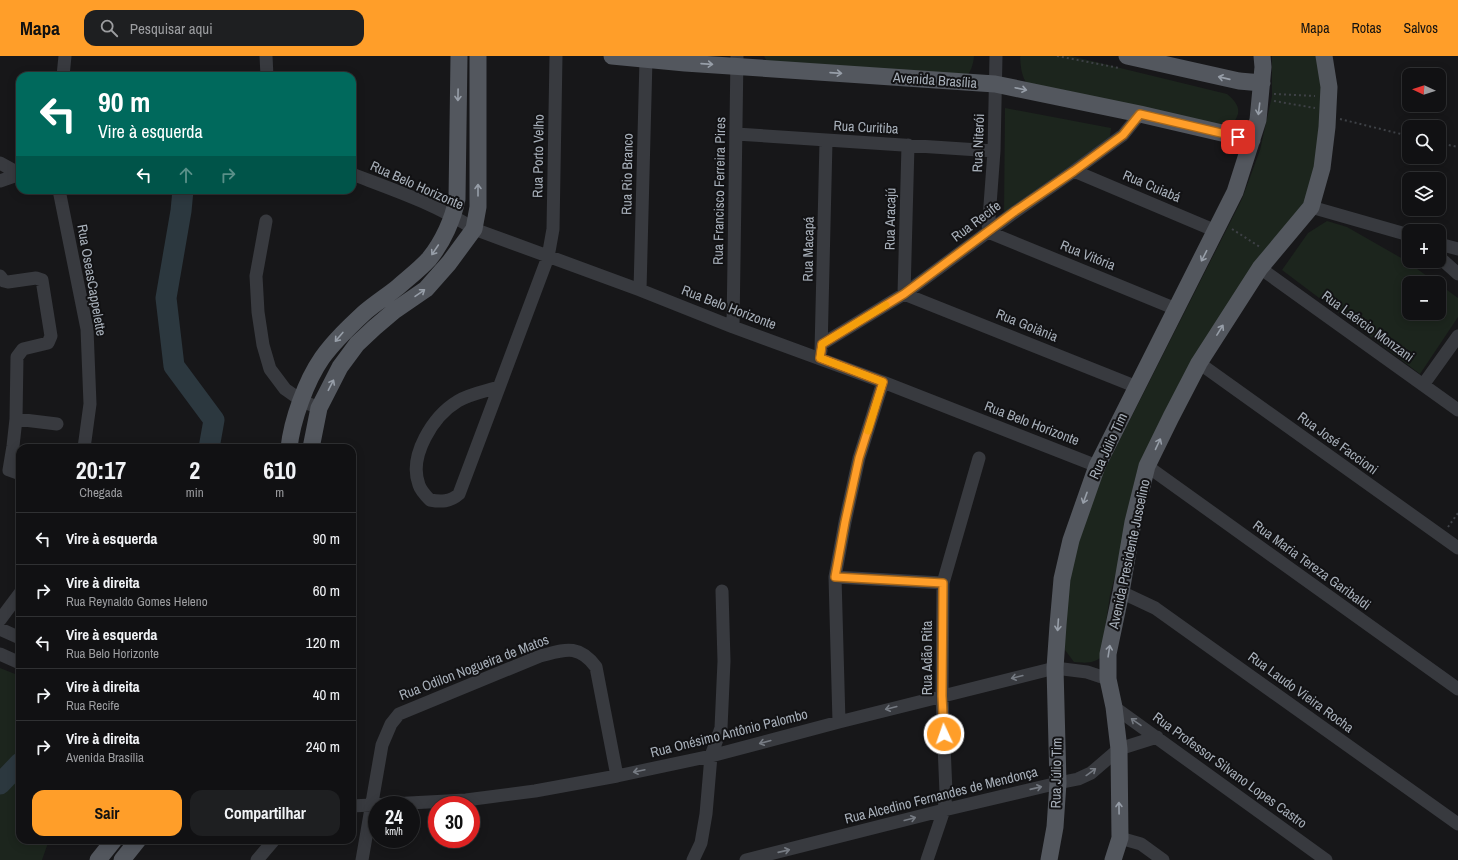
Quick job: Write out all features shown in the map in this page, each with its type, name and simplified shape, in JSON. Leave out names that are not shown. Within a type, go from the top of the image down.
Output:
[{"type":"main road","points":[[290,444],[291,432],[307,385],[322,358],[344,332],[365,312],[398,287],[429,258],[439,245],[454,216],[457,199],[459,56]]},
{"type":"main road","points":[[312,444],[319,408],[340,367],[357,344],[394,311],[426,289],[449,264],[474,229],[478,206],[478,56]]},
{"type":"main road","name":"Avenida Brasília","points":[[612,56],[646,59],[736,61],[995,84],[1140,114],[1252,140]]},
{"type":"main road","points":[[1127,56],[1239,81],[1264,92]]},
{"type":"main road","name":"Rua Júlio Tim","points":[[1049,860],[1055,827],[1058,783],[1055,668],[1062,580],[1071,540],[1097,466],[1235,192],[1258,120],[1264,92],[1262,56]]},
{"type":"main road","name":"Avenida Presidente Juscelino","points":[[1113,860],[1120,838],[1119,749],[1114,707],[1108,679],[1108,654],[1121,592],[1133,522],[1148,466],[1199,363],[1260,268],[1311,207],[1322,168],[1324,103],[1329,87],[1324,56]]},
{"type":"main road","points":[[98,860],[111,844]]},
{"type":"main road","points":[[122,860],[135,844]]},
{"type":"street","points":[[64,72],[65,56]]},
{"type":"street","points":[[266,56],[267,72]]},
{"type":"street","name":"Rua Porto Velho","points":[[499,387],[458,402],[435,422],[419,451],[416,468],[419,487],[430,500],[446,501],[454,499],[459,494],[548,257],[553,229],[556,56]]},
{"type":"street","name":"Rua Niterói","points":[[988,232],[994,152],[996,56]]},
{"type":"street","name":"Rua Rio Branco","points":[[640,290],[646,59]]},
{"type":"street","name":"Rua Francisco Ferreira Pires","points":[[733,327],[736,61]]},
{"type":"street","name":"Rua Recife","points":[[822,344],[904,294],[1123,135],[1140,114]]},
{"type":"street","name":"Rua Curitiba","points":[[736,134],[994,152]]},
{"type":"street","name":"Rua Macapá","points":[[820,358],[822,344],[826,141]]},
{"type":"street","name":"Rua Aracajú","points":[[904,294],[908,145]]},
{"type":"street","points":[[0,162],[16,172]]},
{"type":"street","name":"Rua Cuiabá","points":[[1074,171],[1218,227]]},
{"type":"street","points":[[0,181],[16,175]]},
{"type":"street","name":"Rua Belo Horizonte","points":[[356,176],[410,196],[454,216],[474,229],[640,290],[733,327],[820,358],[1097,466]]},
{"type":"street","name":"Rua OseasCappelette","points":[[60,194],[87,329],[90,404],[85,444]]},
{"type":"street","points":[[1311,207],[1402,233]]},
{"type":"street","points":[[266,221],[256,276],[258,312],[263,345],[270,369],[285,389],[302,401],[319,408]]},
{"type":"street","name":"Rua Vitória","points":[[988,232],[1176,309]]},
{"type":"street","points":[[1446,246],[1458,249]]},
{"type":"street","points":[[1446,263],[1458,274]]},
{"type":"street","name":"Rua Laércio Monzani","points":[[1260,268],[1458,410]]},
{"type":"street","points":[[0,276],[4,281],[8,282],[36,278],[42,280],[51,336],[48,343],[23,349],[17,357],[16,419],[19,444]]},
{"type":"street","name":"Rua Goiânia","points":[[904,294],[1137,387]]},
{"type":"street","points":[[1422,385],[1458,336]]},
{"type":"street","name":"Rua José Faccioni","points":[[1199,363],[1458,548]]},
{"type":"street","points":[[839,722],[835,577],[859,458],[883,382]]},
{"type":"street","points":[[16,419],[57,424]]},
{"type":"street","points":[[10,471],[16,455]]},
{"type":"street","name":"Rua Adão Rita","points":[[927,860],[944,810],[946,786],[942,696],[943,583],[979,458]]},
{"type":"street","name":"Rua Maria Tereza Garibaldi","points":[[1148,466],[1458,689]]},
{"type":"street","points":[[835,577],[943,583]]},
{"type":"street","points":[[693,860],[701,843],[706,814],[711,756],[721,728],[724,661],[722,592]]},
{"type":"street","name":"Rua Laudo Vieira Rocha","points":[[1121,592],[1155,608],[1458,824]]},
{"type":"street","points":[[0,620],[16,598]]},
{"type":"street","points":[[0,629],[16,636]]},
{"type":"street","name":"Rua Odilon Nogueira de Matos","points":[[373,796],[382,744],[391,724],[399,714],[540,656],[564,650],[577,651],[583,654],[588,657],[596,667],[617,776]]},
{"type":"street","points":[[0,654],[16,661]]},
{"type":"street","name":"Rua Onésimo Antônio Palombo","points":[[420,802],[466,800],[535,791],[617,776],[711,756],[839,722],[1055,668],[1087,672],[1108,679]]},
{"type":"street","name":"Rua Professor Silvano Lopes Castro","points":[[1114,707],[1326,860]]},
{"type":"street","name":"Rua Alcedino Fernandes de Mendonça","points":[[746,860],[944,810],[1058,783],[1078,780],[1099,766],[1119,749],[1157,737]]},
{"type":"street","name":"Rua Onésimo Antônio Palombo","points":[[356,806],[368,805]]},
{"type":"street","name":"Rua Odilon Nogueira de Matos","points":[[362,860],[368,823]]},
{"type":"street","points":[[1120,838],[1141,844],[1163,860]]},
{"type":"street","points":[[257,860],[268,844]]},
{"type":"path","points":[[1264,92],[1324,103]]},
{"type":"path","points":[[1264,92],[1324,103]]},
{"type":"path","points":[[1338,119],[1402,134]]},
{"type":"path","points":[[1446,144],[1458,147]]},
{"type":"path","points":[[1218,227],[1272,254]]},
{"type":"path","points":[[1441,536],[1458,513]]},
{"type":"shaded area","points":[[764,56],[974,56],[973,63],[965,79],[774,64],[766,60]]},
{"type":"shaded area","points":[[1021,56],[1071,56],[1227,94],[1238,107],[1237,116],[1227,129],[1028,85],[1022,72]]},
{"type":"shaded area","points":[[1272,56],[1319,56],[1324,125],[1307,206],[1272,254],[1144,468],[1110,595],[1104,636],[1103,656],[1089,662],[1074,662],[1065,650],[1065,626],[1068,583],[1078,543],[1099,481],[1242,199],[1260,150],[1272,96]]},
{"type":"shaded area","points":[[1005,108],[1111,128],[1109,144],[1004,214]]},
{"type":"shaded area","points":[[1327,221],[1347,227],[1402,258],[1402,268],[1416,268],[1427,276],[1402,276],[1402,320],[1446,320],[1446,289],[1458,298],[1458,317],[1420,374],[1282,270],[1308,233]]},
{"type":"shaded area","points":[[0,668],[16,674],[16,844],[48,844],[42,860],[0,860]]},
{"type":"waterway","points":[[183,194],[166,298],[174,366],[214,420],[210,444]]},
{"type":"waterway","points":[[0,784],[16,767]]},
{"type":"slow traffic","points":[[868,431],[883,382],[820,358],[822,344],[886,305]]},
{"type":"route","points":[[944,734],[942,696],[943,583],[835,577],[859,458],[883,382],[820,358],[822,344],[904,294],[1014,212],[1123,135],[1140,114],[1238,137]]}]
